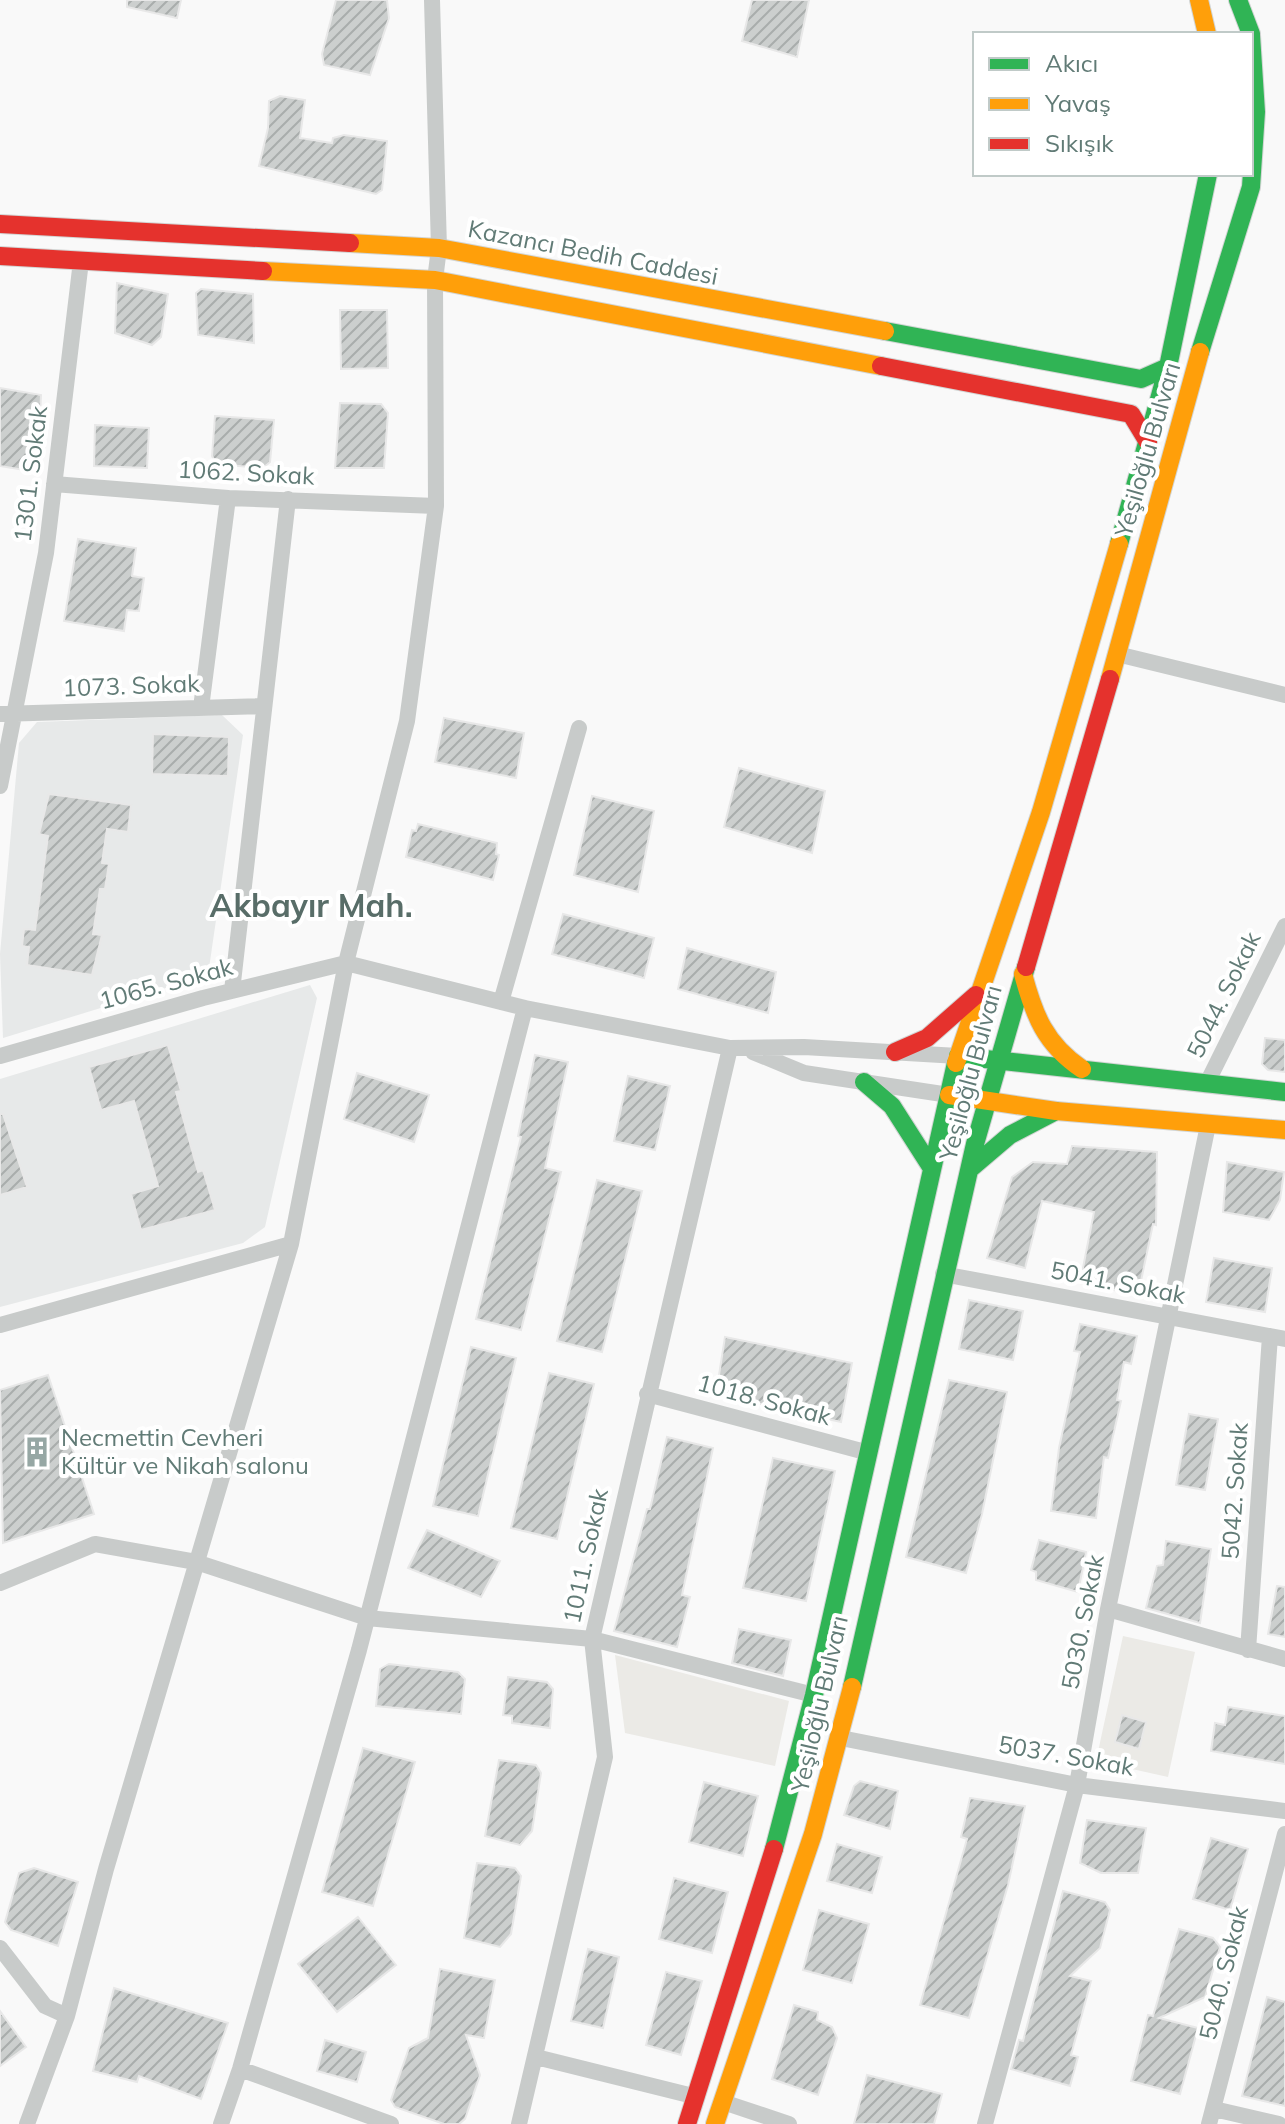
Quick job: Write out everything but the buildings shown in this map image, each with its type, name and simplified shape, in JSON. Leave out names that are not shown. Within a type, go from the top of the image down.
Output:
[{"type":"main road","points":[[1199,0],[1207,32]]},
{"type":"main road","name":"Yeşiloğlu Bulvarı","points":[[1238,0],[1250,32]]},
{"type":"main road","name":"Yeşiloğlu Bulvarı","points":[[1253,65],[1256,112],[1253,157]]},
{"type":"main road","name":"Yeşiloğlu Bulvarı","points":[[687,2124],[764,1890],[814,1695],[958,1056],[1041,812],[1148,442],[1168,367],[1208,176]]},
{"type":"main road","name":"Yeşiloğlu Bulvarı","points":[[715,2124],[813,1834],[841,1738],[943,1274],[997,1062],[1117,654],[1182,410],[1251,187],[1252,176]]},
{"type":"main road","name":"Kazancı Bedih Caddesi","points":[[0,224],[439,248],[1141,379],[1168,367]]},
{"type":"main road","points":[[0,256],[435,280],[1131,414],[1148,442]]},
{"type":"main road","points":[[1023,974],[1039,1030],[1058,1054],[1086,1072]]},
{"type":"main road","points":[[895,1052],[927,1038],[977,994]]},
{"type":"main road","points":[[958,1056],[1285,1092]]},
{"type":"main road","points":[[864,1082],[892,1106],[931,1167]]},
{"type":"main road","points":[[949,1095],[1056,1111],[1285,1130]]},
{"type":"main road","points":[[969,1169],[1010,1135],[1056,1111]]},
{"type":"street","points":[[27,2124],[67,2016],[196,1562],[291,1244],[346,963],[407,721],[436,506],[435,280],[439,248],[432,0]]},
{"type":"street","name":"1301. Sokak","points":[[0,786],[7,714],[46,553],[81,261]]},
{"type":"street","name":"1062. Sokak","points":[[54,484],[228,498],[436,506]]},
{"type":"street","points":[[201,708],[228,498]]},
{"type":"street","points":[[232,991],[288,499]]},
{"type":"street","points":[[1117,654],[1285,695]]},
{"type":"street","name":"1073. Sokak","points":[[7,714],[264,706]]},
{"type":"street","points":[[501,1002],[579,728]]},
{"type":"street","name":"5044. Sokak","points":[[1206,1085],[1285,926]]},
{"type":"street","points":[[346,963],[525,1008],[730,1048],[804,1047],[958,1056]]},
{"type":"street","name":"1065. Sokak","points":[[0,1056],[232,991],[346,963]]},
{"type":"street","points":[[221,2124],[240,2069],[367,1618],[525,1008]]},
{"type":"street","name":"1011. Sokak","points":[[519,2124],[605,1757],[592,1639],[730,1048]]},
{"type":"street","points":[[749,1050],[804,1073],[949,1095]]},
{"type":"street","name":"5030. Sokak","points":[[985,2124],[1077,1785],[1108,1609],[1171,1317],[1208,1125]]},
{"type":"street","points":[[0,1325],[291,1244]]},
{"type":"street","name":"5041. Sokak","points":[[943,1274],[1277,1337]]},
{"type":"street","name":"5042. Sokak","points":[[1248,1650],[1277,1337]]},
{"type":"street","name":"1018. Sokak","points":[[647,1394],[869,1453]]},
{"type":"street","points":[[0,1583],[95,1544],[196,1562],[367,1618],[592,1639],[814,1695]]},
{"type":"street","points":[[1108,1609],[1285,1659]]},
{"type":"street","name":"5037. Sokak","points":[[841,1738],[1077,1785],[1285,1811]]},
{"type":"street","name":"5040. Sokak","points":[[1212,2117],[1285,1834]]},
{"type":"street","points":[[0,1948],[45,2006],[67,2016]]},
{"type":"street","points":[[536,2057],[697,2097]]},
{"type":"street","points":[[240,2069],[383,2123]]},
{"type":"street","points":[[723,2102],[789,2124]]},
{"type":"street","points":[[1212,2117],[1279,2124]]},
{"type":"shaded area","points":[[222,715],[243,735],[208,975],[3,1038],[0,954],[19,743],[37,722]]},
{"type":"shaded area","points":[[310,985],[317,998],[265,1227],[243,1243],[0,1307],[0,1079]]},
{"type":"shaded area","points":[[1123,1636],[1195,1652],[1168,1777],[1096,1761]]},
{"type":"shaded area","points":[[615,1655],[789,1701],[775,1766],[625,1733]]},
{"type":"traffic: fast","points":[[1238,0],[1250,32]]},
{"type":"traffic: fast","points":[[1253,66],[1256,112],[1253,157]]},
{"type":"traffic: fast","points":[[1119,544],[1168,367],[1208,176]]},
{"type":"traffic: fast","points":[[1200,352],[1252,176]]},
{"type":"traffic: fast","points":[[885,331],[1141,379],[1168,367]]},
{"type":"traffic: fast","points":[[852,1687],[975,1144],[1026,967]]},
{"type":"traffic: fast","points":[[958,1056],[1285,1092]]},
{"type":"traffic: fast","points":[[774,1849],[814,1695],[956,1063]]},
{"type":"traffic: fast","points":[[864,1082],[892,1106],[931,1167]]},
{"type":"traffic: fast","points":[[970,1169],[1010,1135],[1056,1111]]},
{"type":"traffic: slow","points":[[1199,0],[1207,32]]},
{"type":"traffic: slow","points":[[350,243],[439,248],[885,331]]},
{"type":"traffic: slow","points":[[263,271],[435,280],[881,366]]},
{"type":"traffic: slow","points":[[1110,679],[1200,352]]},
{"type":"traffic: slow","points":[[956,1063],[1041,812],[1119,544]]},
{"type":"traffic: slow","points":[[1023,974],[1043,1028],[1059,1049],[1082,1069]]},
{"type":"traffic: slow","points":[[949,1095],[1056,1111],[1285,1130]]},
{"type":"traffic: slow","points":[[715,2124],[813,1834],[852,1687]]},
{"type":"traffic: jam","points":[[0,224],[350,243]]},
{"type":"traffic: jam","points":[[0,256],[263,271]]},
{"type":"traffic: jam","points":[[881,366],[1131,414],[1148,442]]},
{"type":"traffic: jam","points":[[1026,967],[1110,679]]},
{"type":"traffic: jam","points":[[895,1052],[927,1038],[976,995]]},
{"type":"traffic: jam","points":[[687,2124],[774,1849]]},
{"type":"place","name":"Necmettin Cevheri Kültür ve Nikah salonu","points":[[37,1452]]},
{"type":"district","name":"Akbayır Mah.","points":[[311,906]]}]
